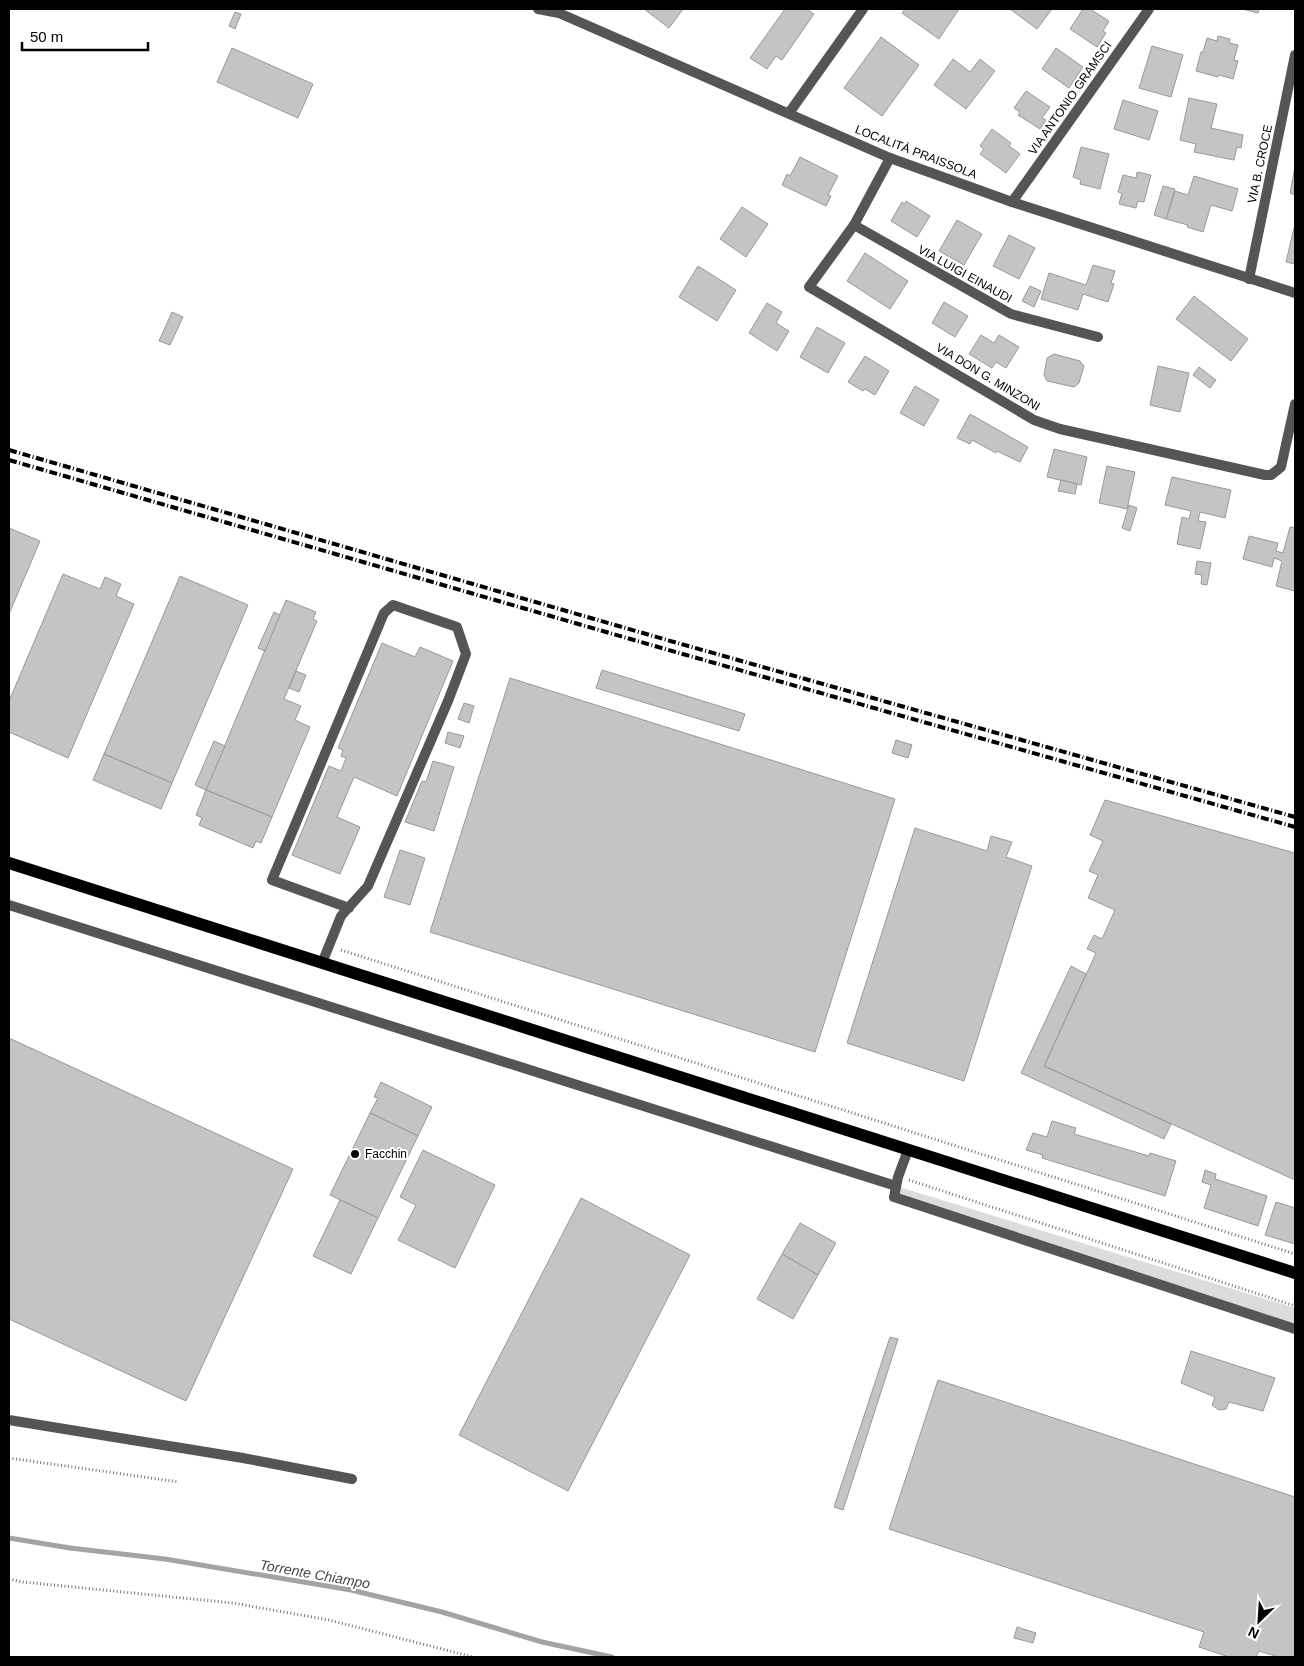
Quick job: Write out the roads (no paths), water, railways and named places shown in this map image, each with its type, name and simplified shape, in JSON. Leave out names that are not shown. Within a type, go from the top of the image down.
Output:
[{"type":"main road","points":[[9,863],[1295,1274]]},
{"type":"street","name":"LOCALITÀ PRAISSOLA","points":[[538,9],[559,14],[890,158],[1012,202],[1295,294]]},
{"type":"street","points":[[789,113],[863,9]]},
{"type":"street","name":"VIA ANTONIO GRAMSCI","points":[[1012,202],[1149,9]]},
{"type":"street","name":"VIA B. CROCE","points":[[1249,278],[1295,55]]},
{"type":"street","name":"VIA DON G. MINZONI","points":[[890,158],[854,225],[809,287],[1034,420],[1060,430],[1265,475],[1276,472],[1281,467],[1295,404]]},
{"type":"street","name":"VIA LUIGI EINAUDI","points":[[854,225],[1012,314],[1098,337]]},
{"type":"street","points":[[322,963],[341,916],[349,908],[368,886],[445,709],[466,654],[457,627],[393,605],[384,613],[272,880],[349,908]]},
{"type":"street","points":[[9,905],[896,1186]]},
{"type":"street","points":[[908,1150],[898,1176],[894,1197],[1295,1329]]},
{"type":"street","points":[[9,1420],[243,1458],[352,1479]]},
{"type":"waterway","name":"Torrente Chiampo","points":[[9,1538],[70,1548],[165,1559],[351,1590],[442,1612],[542,1642],[612,1657]]},
{"type":"railway","points":[[9,450],[667,640],[1295,817]]},
{"type":"railway","points":[[9,460],[665,649],[1295,827]]},
{"type":"place","name":"Facchin","points":[[355,1154]]}]
